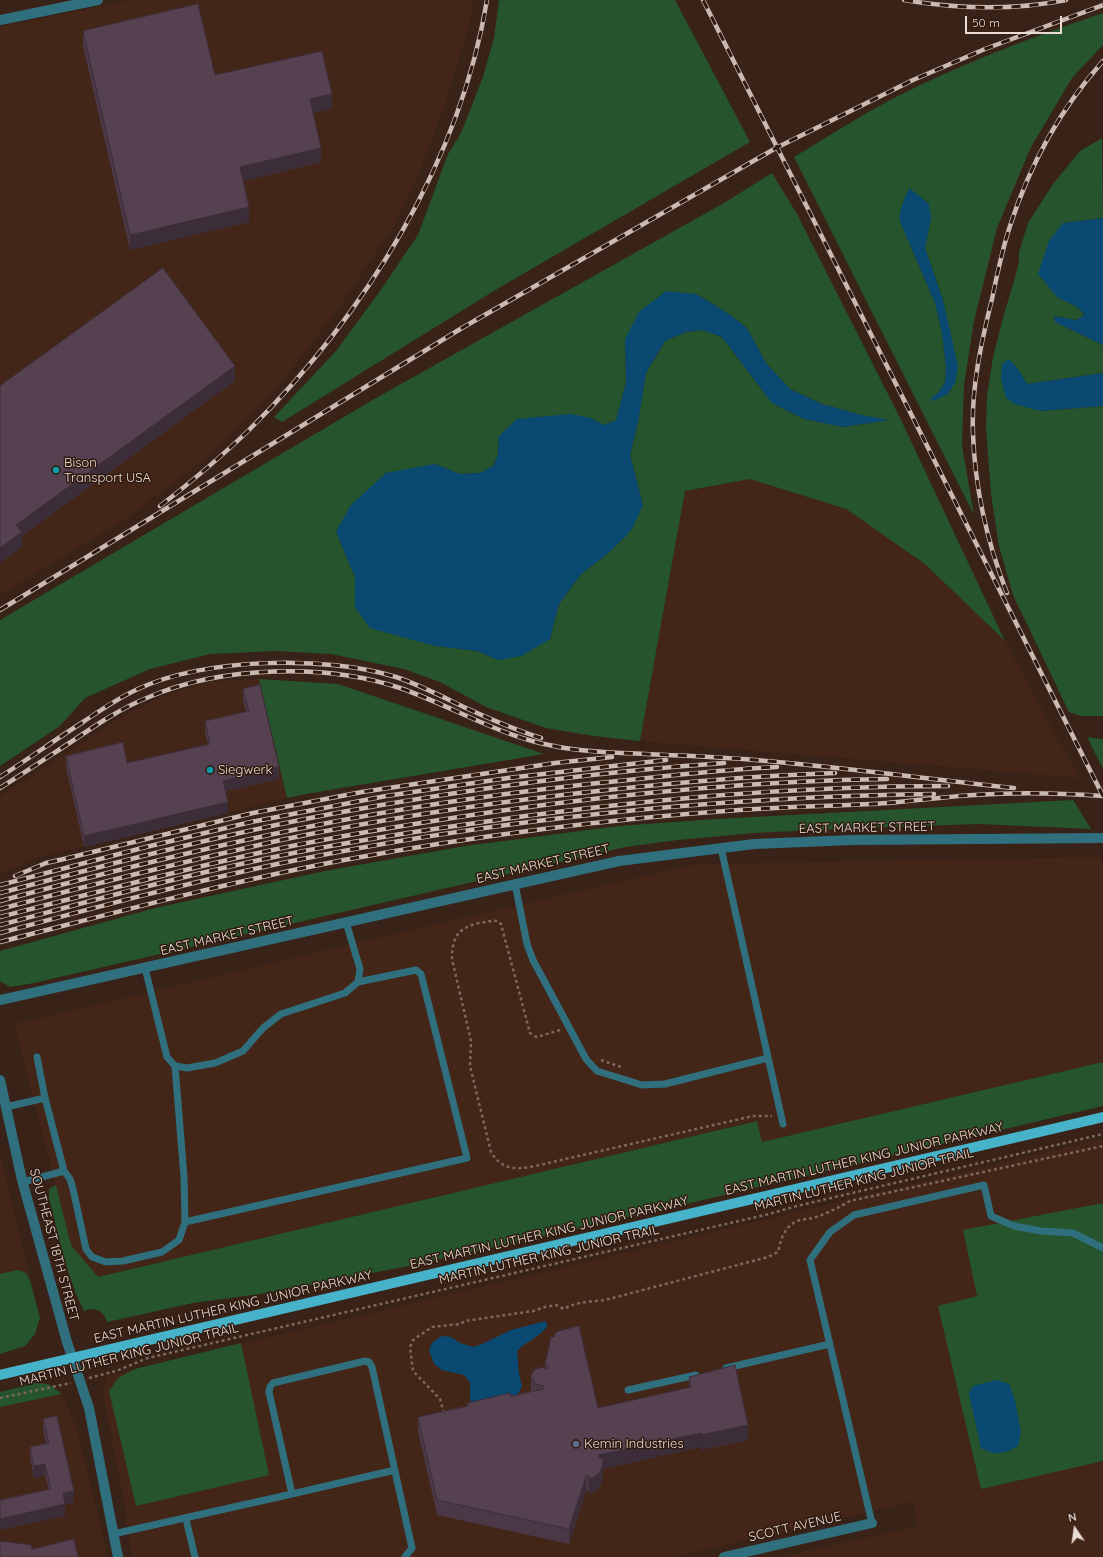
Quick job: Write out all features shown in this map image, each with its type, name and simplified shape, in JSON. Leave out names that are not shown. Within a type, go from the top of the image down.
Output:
[{"type":"main road","name":"EAST MARTIN LUTHER KING JUNIOR PARKWAY","points":[[0,1375],[1103,1117]]},
{"type":"street","points":[[0,20],[98,0]]},
{"type":"street","name":"EAST MARKET STREET","points":[[0,1000],[619,861],[754,844],[853,840],[1103,838]]},
{"type":"street","name":"SOUTHEAST 18TH STREET","points":[[0,1080],[23,1182],[72,1358],[88,1408],[118,1557]]},
{"type":"street","name":"SCOTT AVENUE","points":[[724,1557],[872,1523]]},
{"type":"lane","points":[[721,848],[782,1120]]},
{"type":"lane","points":[[515,884],[527,944],[532,960],[586,1059],[597,1071],[642,1085],[665,1084],[768,1058]]},
{"type":"lane","points":[[346,922],[360,969],[358,982]]},
{"type":"lane","points":[[145,968],[167,1058],[175,1066],[187,1068],[215,1063],[243,1051],[263,1028],[280,1014],[345,993],[358,982],[416,970],[421,974],[466,1158],[185,1222]]},
{"type":"lane","points":[[36,1057],[64,1171],[70,1180],[73,1189],[86,1249],[92,1257],[106,1262],[123,1261],[162,1252],[179,1240],[185,1222],[184,1177],[175,1066]]},
{"type":"lane","points":[[6,1107],[45,1098]]},
{"type":"lane","points":[[23,1182],[64,1171]]},
{"type":"lane","points":[[872,1523],[810,1260],[830,1232],[854,1215],[984,1185],[990,1216],[1014,1226],[1041,1231],[1073,1232],[1103,1248]]},
{"type":"lane","points":[[721,1369],[830,1344]]},
{"type":"lane","points":[[292,1494],[269,1392],[270,1387],[273,1383],[365,1361],[369,1362],[372,1367],[412,1548],[405,1557]]},
{"type":"lane","points":[[628,1390],[706,1373]]},
{"type":"lane","points":[[114,1534],[186,1519],[395,1470]]},
{"type":"lane","points":[[186,1519],[195,1557]]},
{"type":"path","points":[[569,1028],[537,1037],[530,1033],[501,924],[498,921],[494,920],[470,926],[461,931],[455,938],[452,946],[452,959],[471,1041],[470,1066],[491,1152],[496,1160],[511,1168],[520,1169],[535,1166],[753,1116],[782,1120]]},
{"type":"path","points":[[597,1059],[625,1068]]},
{"type":"path","name":"MARTIN LUTHER KING JUNIOR TRAIL","points":[[0,1398],[80,1381],[116,1371],[148,1358],[769,1214],[797,1206],[1103,1134]]},
{"type":"path","points":[[450,1412],[443,1413],[440,1399],[413,1371],[410,1346],[413,1340],[432,1327],[460,1324],[465,1321],[533,1311],[556,1305],[564,1309],[578,1302],[605,1300],[768,1257],[778,1252],[781,1236],[789,1226],[798,1220],[812,1218],[850,1202],[1103,1146]]},
{"type":"shaded area","points":[[130,0],[473,0],[470,22],[445,105],[419,173],[394,225],[338,309],[276,389],[205,459],[127,518],[0,595],[0,27]]},
{"type":"shaded area","points":[[750,479],[846,509],[925,564],[1005,641],[1079,778],[640,741],[685,491]]},
{"type":"shaded area","points":[[259,679],[287,798],[40,857],[0,874],[0,796],[120,718],[157,699],[207,682]]},
{"type":"shaded area","points":[[1099,857],[1103,865],[1103,1062],[762,1142],[757,1121],[98,1277],[71,1245],[14,1024],[697,864]]},
{"type":"shaded area","name":"Kemin Industries","points":[[1103,1139],[1103,1557],[780,1557],[918,1526],[913,1502],[673,1557],[132,1557],[124,1502],[103,1393],[107,1376]]},
{"type":"shaded area","points":[[0,1152],[30,1280],[27,1274],[17,1270],[0,1274]]},
{"type":"shaded area","points":[[62,1394],[76,1426],[104,1539],[107,1557],[0,1557],[0,1407]]},
{"type":"green space","points":[[499,0],[675,0],[750,142],[497,289],[282,422],[274,417],[336,351],[380,291],[418,235],[448,154],[461,133],[483,77],[494,38]]},
{"type":"green space","points":[[1103,13],[1103,45],[1072,78],[1031,147],[997,228],[974,321],[964,385],[962,446],[974,515],[794,157],[869,112],[919,86],[1023,41]],"holes":[[[909,189],[928,204],[925,248],[943,300],[955,383],[931,398],[939,392],[945,382],[946,367],[942,333],[935,303],[906,235]]]},
{"type":"green space","points":[[1102,138],[1103,218],[1063,223],[1057,297],[1077,307],[1085,316],[1076,320],[1054,316],[1055,322],[1103,345],[1103,373],[1027,384],[1018,369],[1035,409],[1040,411],[1103,406],[1103,716],[1081,716],[1069,712],[1013,595],[999,546],[991,494],[986,429],[987,396],[993,357],[1015,278],[1019,261],[1019,252],[1028,223],[1053,184],[1080,151]]},
{"type":"green space","points":[[772,173],[797,214],[901,420],[1005,641],[925,564],[846,509],[750,479],[685,491],[640,741],[594,736],[546,728],[486,707],[440,682],[404,669],[331,654],[276,651],[210,654],[150,669],[85,698],[60,726],[0,766],[0,620],[376,398],[724,203]],"holes":[[[696,294],[726,312],[747,328],[766,363],[790,389],[822,404],[861,415],[887,420],[843,427],[804,419],[772,403],[722,337],[703,330],[686,332],[665,341],[646,373],[638,423],[630,455],[643,505],[626,536],[606,555],[581,574],[559,604],[550,639],[498,660],[477,651],[435,646],[355,607],[355,577],[336,532],[435,464],[460,474],[480,473],[493,466],[498,455],[499,436],[591,418],[604,425],[616,420],[626,383],[625,339]]]},
{"type":"green space","points":[[259,679],[338,684],[544,754],[287,798]]},
{"type":"green space","points":[[1087,737],[1103,739],[1103,769]]},
{"type":"green space","points":[[1073,800],[1091,829],[979,824],[856,828],[754,833],[678,840],[625,847],[34,983],[10,987],[0,981],[0,951],[155,908],[325,871],[465,846],[619,826],[716,819]]},
{"type":"green space","points":[[1103,1062],[1103,1106],[686,1204],[414,1265],[260,1294],[193,1303],[107,1322],[98,1310],[92,1309],[84,1311],[72,1284],[49,1198],[49,1189],[56,1185],[71,1245],[98,1277],[757,1121],[762,1142]]},
{"type":"green space","points":[[1103,1203],[1103,1461],[981,1489],[938,1306],[977,1296],[963,1230]]},
{"type":"green space","points":[[17,1270],[27,1274],[30,1280],[40,1318],[35,1334],[25,1346],[0,1354],[0,1274]]},
{"type":"green space","points":[[241,1343],[269,1475],[136,1506],[109,1391],[118,1378],[135,1369]]},
{"type":"green space","points":[[36,1383],[48,1384],[62,1394],[0,1407],[0,1392]]},
{"type":"water","points":[[909,188],[929,204],[931,218],[925,248],[943,300],[958,366],[955,383],[948,394],[933,401],[931,398],[939,392],[945,382],[946,367],[942,333],[935,303],[899,219],[902,205]]},
{"type":"water","points":[[1103,218],[1103,345],[1055,322],[1054,316],[1076,320],[1085,315],[1077,307],[1057,297],[1038,274],[1049,241],[1063,223]]},
{"type":"water","points":[[666,291],[696,294],[726,312],[747,328],[766,363],[790,389],[822,404],[861,415],[889,420],[843,427],[804,419],[772,403],[722,337],[703,330],[686,332],[665,341],[646,373],[638,423],[630,455],[643,505],[633,527],[626,536],[606,555],[581,574],[559,604],[550,639],[521,656],[498,660],[477,651],[435,646],[370,628],[355,607],[355,577],[336,532],[351,505],[386,473],[435,464],[460,474],[480,473],[493,466],[498,455],[499,436],[517,419],[571,414],[591,418],[604,425],[616,420],[626,383],[625,339],[639,312]]},
{"type":"water","points":[[1009,359],[1018,369],[1027,384],[1103,373],[1103,406],[1040,411],[1015,404],[1006,398],[1001,379],[1002,364]]},
{"type":"water","points":[[546,1321],[547,1327],[544,1331],[517,1351],[522,1387],[509,1407],[482,1413],[470,1400],[470,1382],[464,1375],[442,1370],[434,1364],[429,1350],[432,1343],[441,1336],[451,1337],[460,1343],[473,1347],[511,1330]]},
{"type":"water","points":[[997,1380],[1009,1384],[1015,1400],[1021,1432],[1018,1446],[1000,1453],[986,1451],[981,1448],[969,1394],[973,1386]]},
{"type":"building","points":[[198,4],[215,75],[322,51],[332,94],[310,99],[321,148],[240,167],[249,207],[130,235],[83,31]]},
{"type":"building","name":"Bison Transport USA","points":[[163,268],[235,366],[16,525],[22,532],[0,548],[0,386]]},
{"type":"building","name":"Siegwerk","points":[[260,685],[279,767],[223,781],[228,802],[84,836],[66,756],[123,742],[127,763],[210,744],[205,721],[249,711],[243,689]]},
{"type":"building","name":"Kemin Industries","points":[[579,1326],[598,1408],[691,1387],[689,1377],[735,1365],[748,1425],[701,1435],[701,1433],[599,1455],[599,1458],[603,1458],[603,1463],[599,1474],[589,1479],[589,1476],[586,1476],[569,1529],[437,1500],[418,1417],[468,1406],[467,1403],[510,1393],[511,1396],[544,1389],[544,1386],[535,1384],[531,1376],[534,1370],[542,1367],[548,1369],[548,1366],[545,1365],[551,1337],[554,1337],[556,1332]]},
{"type":"building","points":[[57,1416],[74,1491],[63,1493],[65,1504],[0,1519],[0,1500],[51,1489],[45,1464],[34,1466],[30,1447],[49,1443],[43,1419]]},
{"type":"building","points":[[74,1539],[78,1557],[0,1557],[0,1541],[31,1545],[32,1549]]},
{"type":"railway","points":[[160,506],[206,469],[249,430],[291,385],[331,337],[368,286],[401,233],[430,177],[455,119],[474,60],[487,0]]},
{"type":"railway","points":[[0,942],[171,898],[257,878],[393,851],[541,829],[689,814],[756,809],[873,804],[1006,793],[1103,796],[703,0]]},
{"type":"railway","points":[[904,0],[985,8],[1025,6],[1066,0]]},
{"type":"railway","points":[[0,610],[462,328],[776,148],[913,80],[985,49],[1103,5]]},
{"type":"railway","points":[[1007,593],[988,535],[976,474],[973,417],[975,383],[981,349],[1005,244],[1018,203],[1027,181],[1037,159],[1060,118],[1087,79],[1103,61]]},
{"type":"railway","points":[[0,777],[110,704],[138,689],[165,679],[197,671],[266,663],[336,665],[368,670],[396,677],[423,687],[494,720],[541,738]]},
{"type":"railway","points":[[0,788],[99,723],[139,701],[177,687],[208,679],[241,674],[274,672],[340,674],[371,680],[419,695],[514,735],[571,749],[755,760],[1014,788]]},
{"type":"railway","points":[[15,876],[46,863],[253,813],[362,792],[555,763],[612,757]]},
{"type":"railway","points":[[0,885],[146,847],[251,822],[386,796],[508,778],[666,760]]},
{"type":"railway","points":[[0,893],[206,841],[289,822],[380,805],[576,777],[626,771],[724,763]]},
{"type":"railway","points":[[0,901],[183,854],[379,813],[595,783],[777,767]]},
{"type":"railway","points":[[0,909],[140,873],[281,840],[353,826],[462,808],[535,798],[637,787],[736,778],[835,773]]},
{"type":"railway","points":[[0,917],[159,876],[284,847],[438,820],[644,793],[790,782],[887,779]]},
{"type":"railway","points":[[0,925],[154,884],[269,858],[365,840],[522,816],[704,796],[826,789],[948,786]]},
{"type":"railway","points":[[0,933],[140,896],[246,871],[282,863],[443,834],[606,813],[688,806],[770,800],[934,794]]},
{"type":"place","name":"Bison Transport USA","points":[[56,470]]},
{"type":"place","name":"Siegwerk","points":[[210,770]]},
{"type":"place","name":"Kemin Industries","points":[[576,1444]]}]
